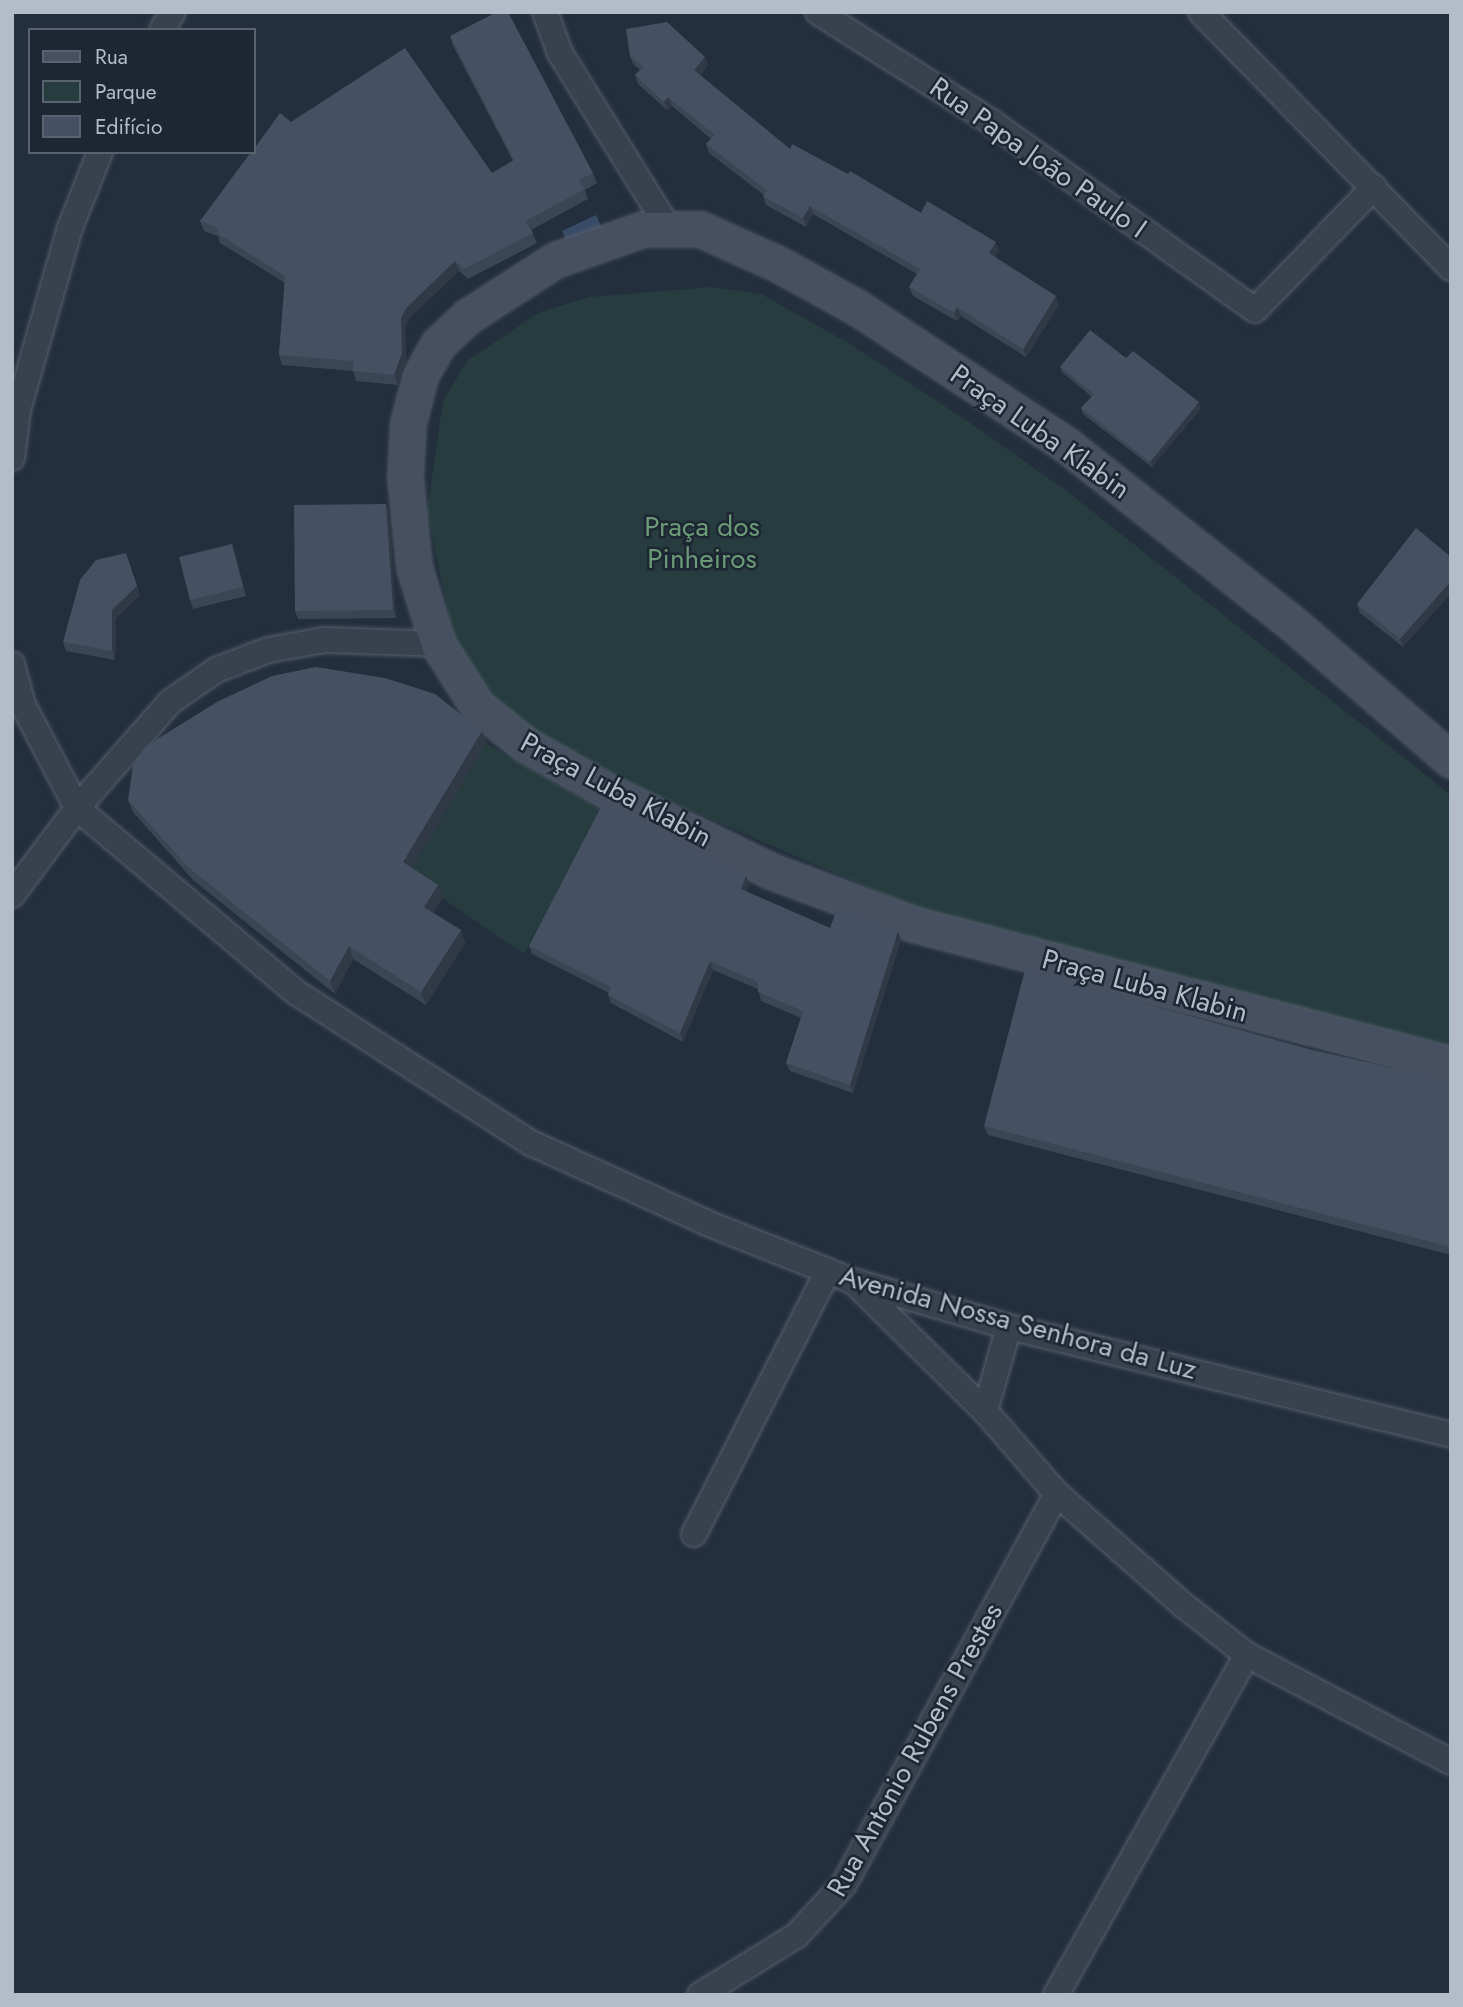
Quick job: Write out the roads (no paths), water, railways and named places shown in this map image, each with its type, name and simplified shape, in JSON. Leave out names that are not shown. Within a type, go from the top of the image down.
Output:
[{"type":"main road","name":"Praça Luba Klabin","points":[[1451,760],[1282,615],[1068,446],[856,307],[801,276],[700,229],[643,229],[555,260],[468,316],[438,344],[420,377],[408,423],[405,477],[414,567],[439,644],[478,707],[526,745],[609,792],[771,871],[913,924],[1451,1064]]},
{"type":"street","points":[[163,28],[173,12]]},
{"type":"street","points":[[545,12],[560,53],[668,227]]},
{"type":"street","name":"Rua Papa João Paulo I","points":[[818,12],[990,121],[1255,310],[1374,187]]},
{"type":"street","points":[[1201,12],[1451,268]]},
{"type":"street","points":[[12,457],[18,410],[70,228],[99,154]]},
{"type":"street","points":[[12,895],[77,808],[170,702],[216,670],[268,650],[325,640],[439,644]]},
{"type":"street","name":"Avenida Nossa Senhora da Luz","points":[[12,664],[23,705],[77,808],[297,993],[531,1143],[707,1223],[853,1281],[1009,1327],[1451,1434]]},
{"type":"street","points":[[694,1534],[828,1271]]},
{"type":"street","points":[[853,1281],[985,1411],[1057,1494],[1182,1604],[1247,1656],[1451,1762]]},
{"type":"street","points":[[985,1411],[1009,1327]]},
{"type":"street","name":"Rua Antonio Rubens Prestes","points":[[700,1995],[797,1935],[844,1884],[1057,1494]]},
{"type":"street","points":[[1056,1995],[1247,1656]]},
{"type":"water","points":[[596,215],[602,228],[568,244],[562,231]]},
{"type":"park label","name":"Praça dos Pinheiros","points":[[702,543]]}]
